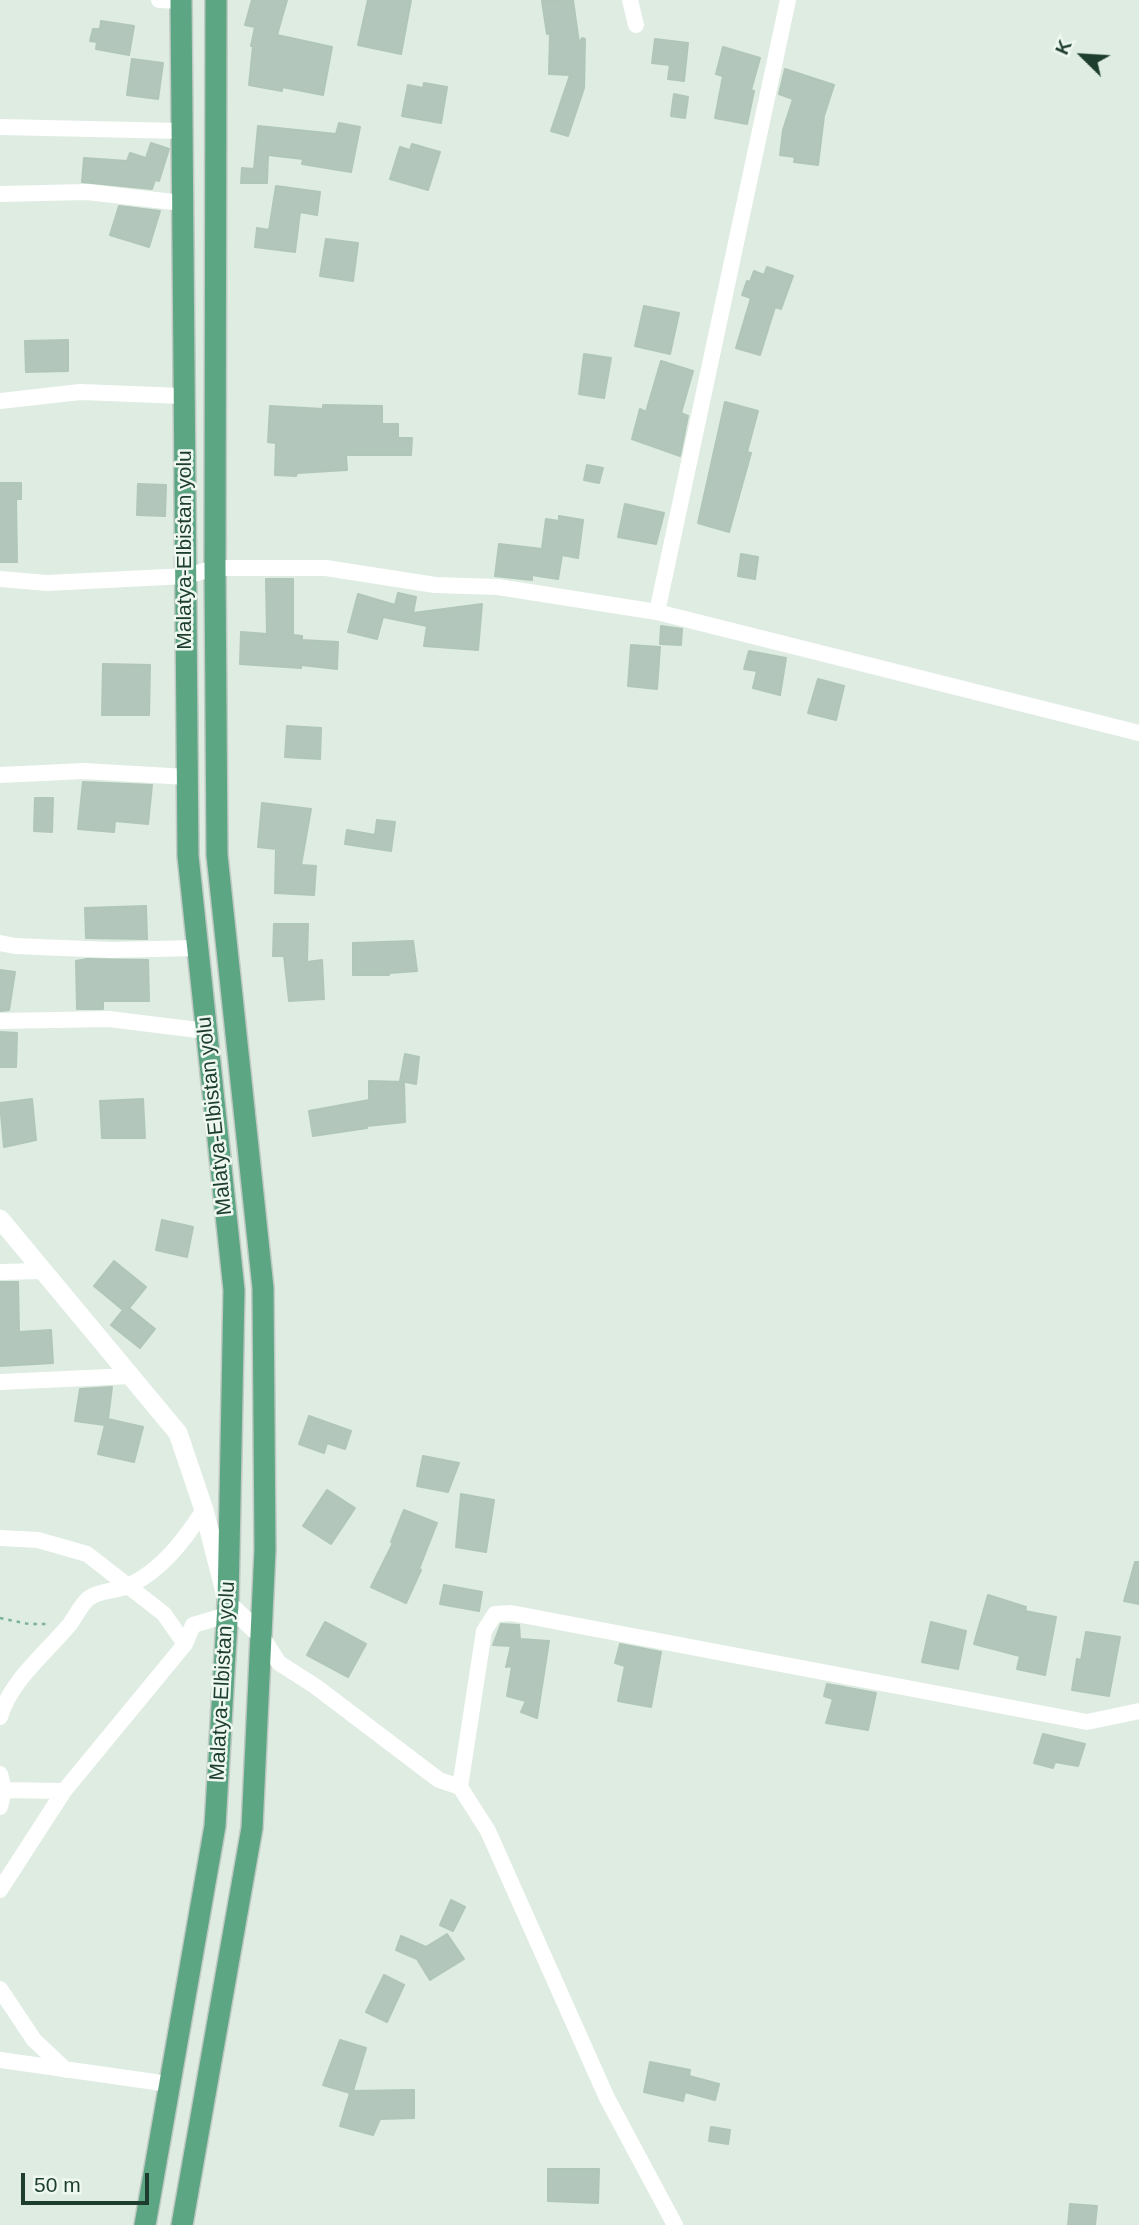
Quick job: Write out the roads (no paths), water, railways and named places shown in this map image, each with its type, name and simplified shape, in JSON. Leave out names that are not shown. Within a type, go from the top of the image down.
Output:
[{"type":"main road","name":"Malatya-Elbistan yolu","points":[[182,2225],[253,1828],[265,1550],[263,1288],[217,855],[216,0]]},
{"type":"main road","name":"Malatya-Elbistan yolu","points":[[145,2225],[215,1826],[228,1610],[234,1290],[188,856],[181,1]]},
{"type":"street","points":[[159,0],[181,1]]},
{"type":"street","points":[[630,0],[636,25]]},
{"type":"street","points":[[657,612],[788,0]]},
{"type":"street","points":[[0,128],[182,131]]},
{"type":"street","points":[[0,194],[87,192],[182,203]]},
{"type":"street","points":[[0,401],[80,392],[184,396]]},
{"type":"street","points":[[0,579],[47,583],[186,576],[215,568],[326,568],[435,585],[498,587],[657,612],[1139,733]]},
{"type":"street","points":[[0,775],[85,771],[187,777]]},
{"type":"street","points":[[0,943],[112,950],[197,948]]},
{"type":"street","points":[[0,1021],[109,1018],[206,1031]]},
{"type":"street","points":[[0,1219],[178,1433],[204,1510],[228,1610],[261,1635],[278,1663],[315,1686],[439,1780],[460,1787],[488,1830],[607,2098],[675,2225]]},
{"type":"street","points":[[0,1272],[41,1270]]},
{"type":"street","points":[[0,1382],[130,1376]]},
{"type":"street","points":[[0,1717],[2,1709],[26,1672],[89,1598],[127,1587],[151,1575],[190,1532],[204,1510]]},
{"type":"street","points":[[0,1538],[38,1540],[87,1554],[164,1614],[185,1644]]},
{"type":"street","points":[[0,1890],[64,1791],[185,1644],[193,1625],[228,1610]]},
{"type":"street","points":[[460,1787],[484,1631],[495,1614],[511,1613],[1087,1722],[1139,1711]]},
{"type":"street","points":[[0,1807],[1,1785],[64,1791]]},
{"type":"street","points":[[0,1989],[34,2040],[66,2070]]},
{"type":"street","points":[[0,2060],[169,2084]]}]
